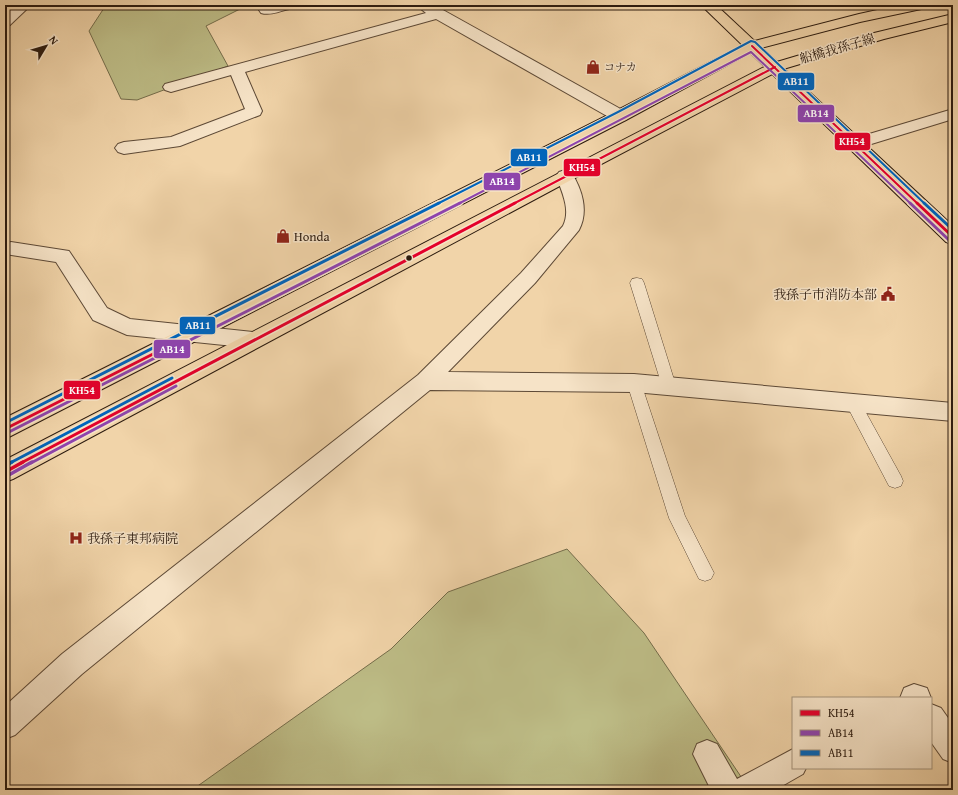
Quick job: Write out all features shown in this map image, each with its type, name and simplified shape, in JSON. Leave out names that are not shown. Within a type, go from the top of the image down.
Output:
[{"type":"main road","points":[[708,5],[775,66],[953,237]]},
{"type":"main road","name":"船橋我孫子線","points":[[5,429],[620,116],[752,46],[852,19],[921,5]]},
{"type":"main road","name":"船橋我孫子線","points":[[5,472],[775,66],[879,36],[953,18]]},
{"type":"street","points":[[5,22],[24,5]]},
{"type":"street","points":[[266,10],[288,5]]},
{"type":"street","points":[[171,87],[236,69],[431,9],[620,116]]},
{"type":"street","points":[[124,148],[174,142],[254,111],[236,69]]},
{"type":"street","points":[[855,144],[953,114]]},
{"type":"street","points":[[5,725],[72,664],[426,381],[528,278],[570,230],[575,220],[574,198],[565,176]]},
{"type":"street","points":[[7,244],[62,256],[100,314],[127,327],[253,340]]},
{"type":"street","points":[[426,381],[634,383],[953,412]]},
{"type":"street","points":[[932,719],[953,749]]},
{"type":"street","points":[[707,754],[727,790]]},
{"type":"street","points":[[746,790],[792,765]]},
{"type":"lane","points":[[637,282],[669,386]]},
{"type":"lane","points":[[634,383],[677,518],[705,573]]},
{"type":"lane","points":[[854,404],[895,481]]},
{"type":"shaded area","points":[[106,5],[248,5],[206,26],[228,66],[137,100],[121,99],[89,31]]},
{"type":"shaded area","points":[[567,549],[644,633],[750,790],[192,790],[391,649],[448,592]]},
{"type":"transit line","name":"AB11","points":[[5,423],[618,112],[751,41],[755,42],[953,230]]},
{"type":"transit line","name":"KH54","points":[[752,46],[953,237]]},
{"type":"transit line","name":"AB14","points":[[7,433],[622,120],[751,52],[950,241]]},
{"type":"transit line","name":"KH54","points":[[5,472],[565,176],[775,67]]},
{"type":"transit line","name":"KH54","points":[[5,429],[159,351]]},
{"type":"transit line","name":"AB11","points":[[5,466],[172,378]]},
{"type":"transit line","name":"AB14","points":[[7,476],[176,386]]},
{"type":"place","name":"コナカ","points":[[593,67]]},
{"type":"place","name":"Honda","points":[[283,236]]},
{"type":"place","name":"我孫子市消防本部","points":[[888,294]]},
{"type":"place","name":"我孫子東邦病院","points":[[76,538]]}]
